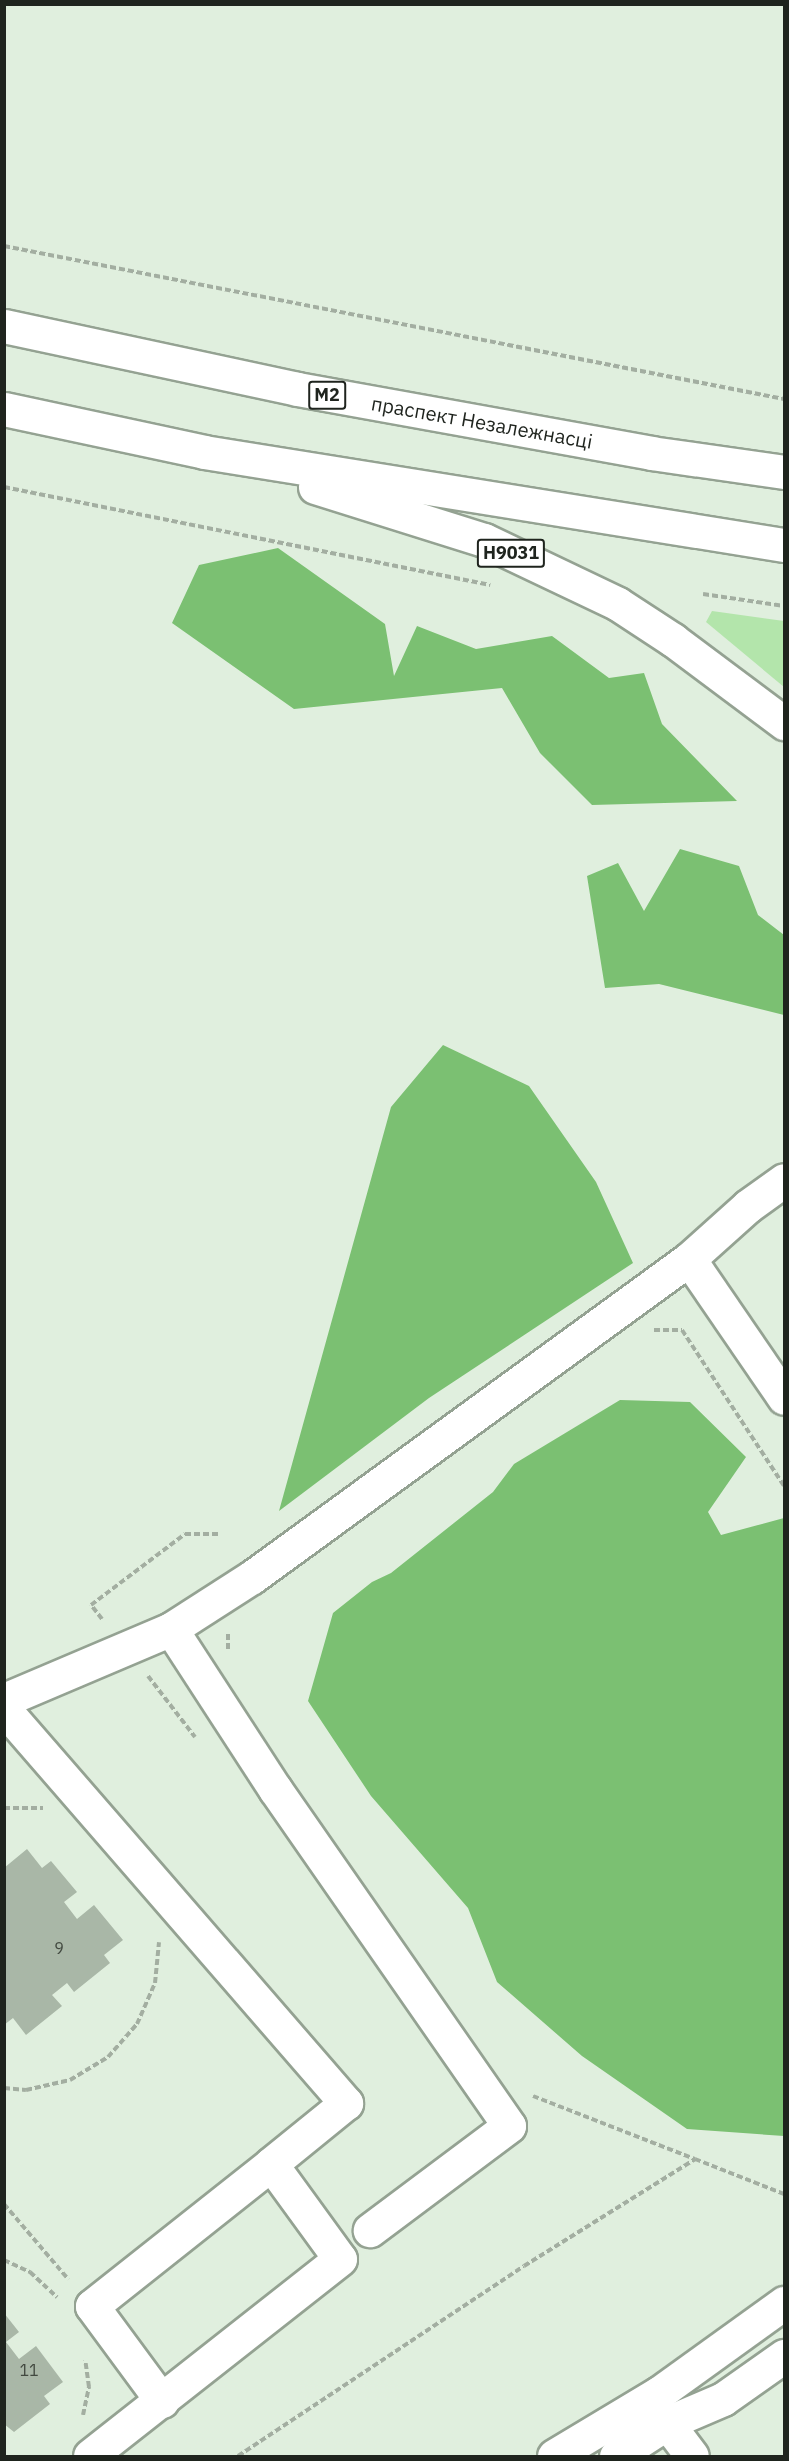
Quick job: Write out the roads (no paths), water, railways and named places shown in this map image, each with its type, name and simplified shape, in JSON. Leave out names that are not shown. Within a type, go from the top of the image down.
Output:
[{"type":"main road","name":"праспект Незалежнасці","points":[[4,326],[297,389],[651,453],[784,472]]},
{"type":"main road","points":[[4,409],[204,452],[784,545]]},
{"type":"main road","points":[[651,453],[784,448]]},
{"type":"main road","name":"Н9031","points":[[204,452],[484,540],[618,604],[673,639],[784,723]]},
{"type":"main road","points":[[4,1700],[171,1629],[252,1577],[689,1259],[748,1206],[784,1180]]},
{"type":"main road","points":[[689,1259],[784,1398]]},
{"type":"main road","points":[[171,1629],[275,1789],[509,2126],[370,2230]]},
{"type":"main road","points":[[4,1709],[346,2103],[92,2306],[162,2401]]},
{"type":"main road","points":[[90,2457],[340,2259],[271,2164]]},
{"type":"main road","points":[[554,2457],[659,2393],[784,2303]]},
{"type":"main road","points":[[616,2457],[667,2423],[723,2399],[784,2356]]},
{"type":"main road","points":[[667,2423],[692,2457]]}]
